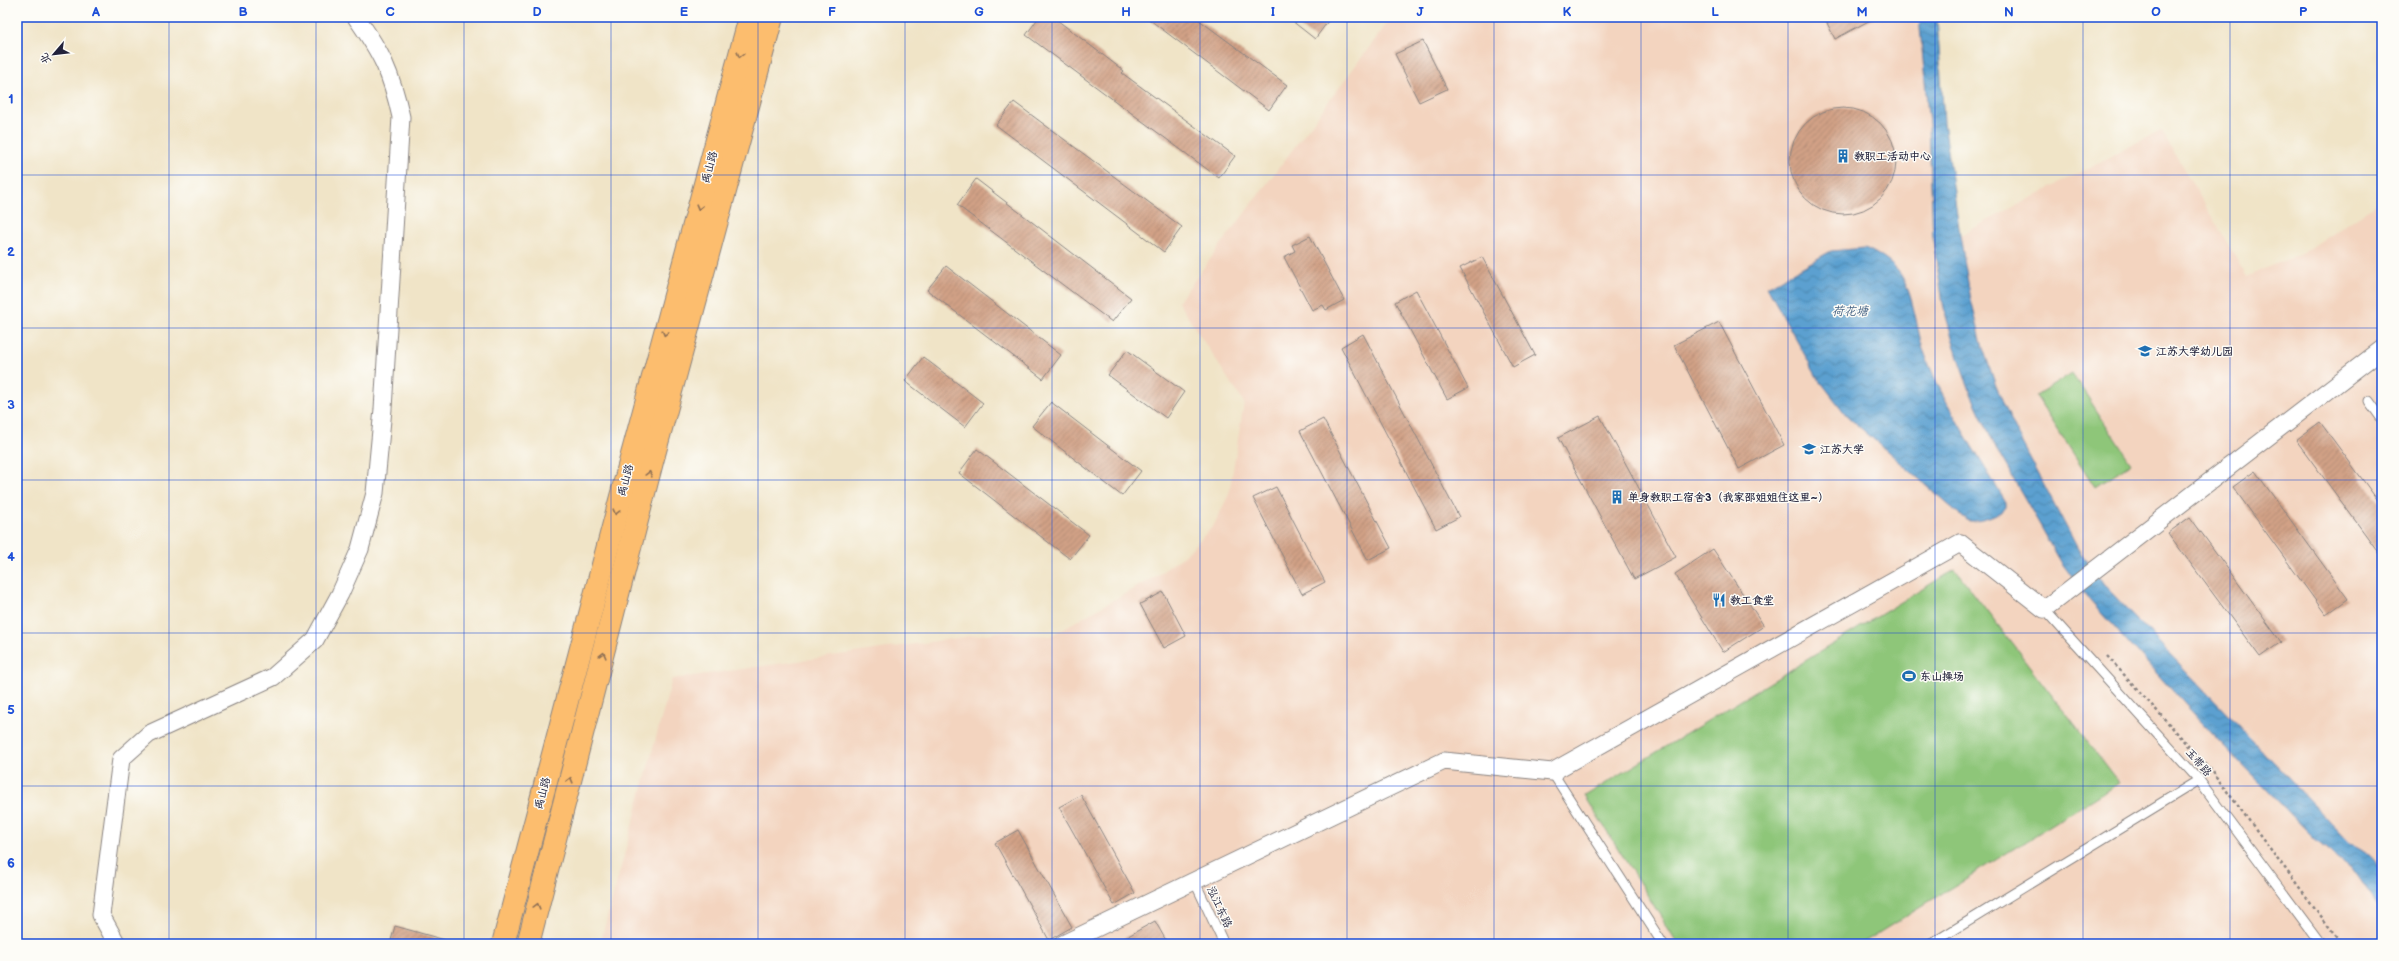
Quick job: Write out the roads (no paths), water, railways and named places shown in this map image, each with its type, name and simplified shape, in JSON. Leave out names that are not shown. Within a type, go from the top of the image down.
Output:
[{"type":"main road","name":"禹山路","points":[[503,944],[632,455],[750,17]]},
{"type":"main road","name":"禹山路","points":[[528,944],[653,458],[772,17]]},
{"type":"street","points":[[117,944],[101,916],[121,759],[149,734],[273,677],[315,640],[340,594],[360,549],[375,493],[382,417],[401,117],[393,81],[380,51],[356,17]]},
{"type":"street","points":[[1064,944],[1194,880],[1444,761],[1552,772],[1960,543],[2044,609],[2382,350]]},
{"type":"lane","points":[[2369,401],[2382,419]]},
{"type":"lane","name":"玉带路","points":[[2044,609],[2198,780],[2321,944]]},
{"type":"lane","points":[[1552,772],[1663,944]]},
{"type":"lane","points":[[1930,944],[2198,780]]},
{"type":"lane","name":"泓江东路","points":[[1194,880],[1224,944]]},
{"type":"water","points":[[1919,17],[1937,17],[1944,122],[1971,300],[1983,348],[1996,386],[2018,435],[2078,549],[2107,588],[2350,843],[2371,855],[2380,870],[2382,879],[2382,912],[2351,868],[2320,844],[2217,739],[2090,601],[2061,562],[1996,448],[1972,396],[1958,358],[1944,309],[1933,241],[1929,125]]},
{"type":"water","name":"荷花塘","points":[[1865,248],[1890,263],[1898,271],[1906,284],[1926,357],[1942,394],[2006,503],[2006,507],[1994,516],[1976,521],[1966,520],[1847,416],[1817,377],[1767,287],[1831,251]]},
{"type":"place","name":"教职工活动中心","points":[[1843,156]]},
{"type":"place","name":"江苏大学幼儿园","points":[[2145,351]]},
{"type":"place","name":"江苏大学","points":[[1809,449]]},
{"type":"place","name":"单身教职工宿舍3（我家邵姐姐住这里~）","points":[[1617,497]]},
{"type":"place","name":"教工食堂","points":[[1719,600]]},
{"type":"place","name":"东山操场","points":[[1909,676]]}]
